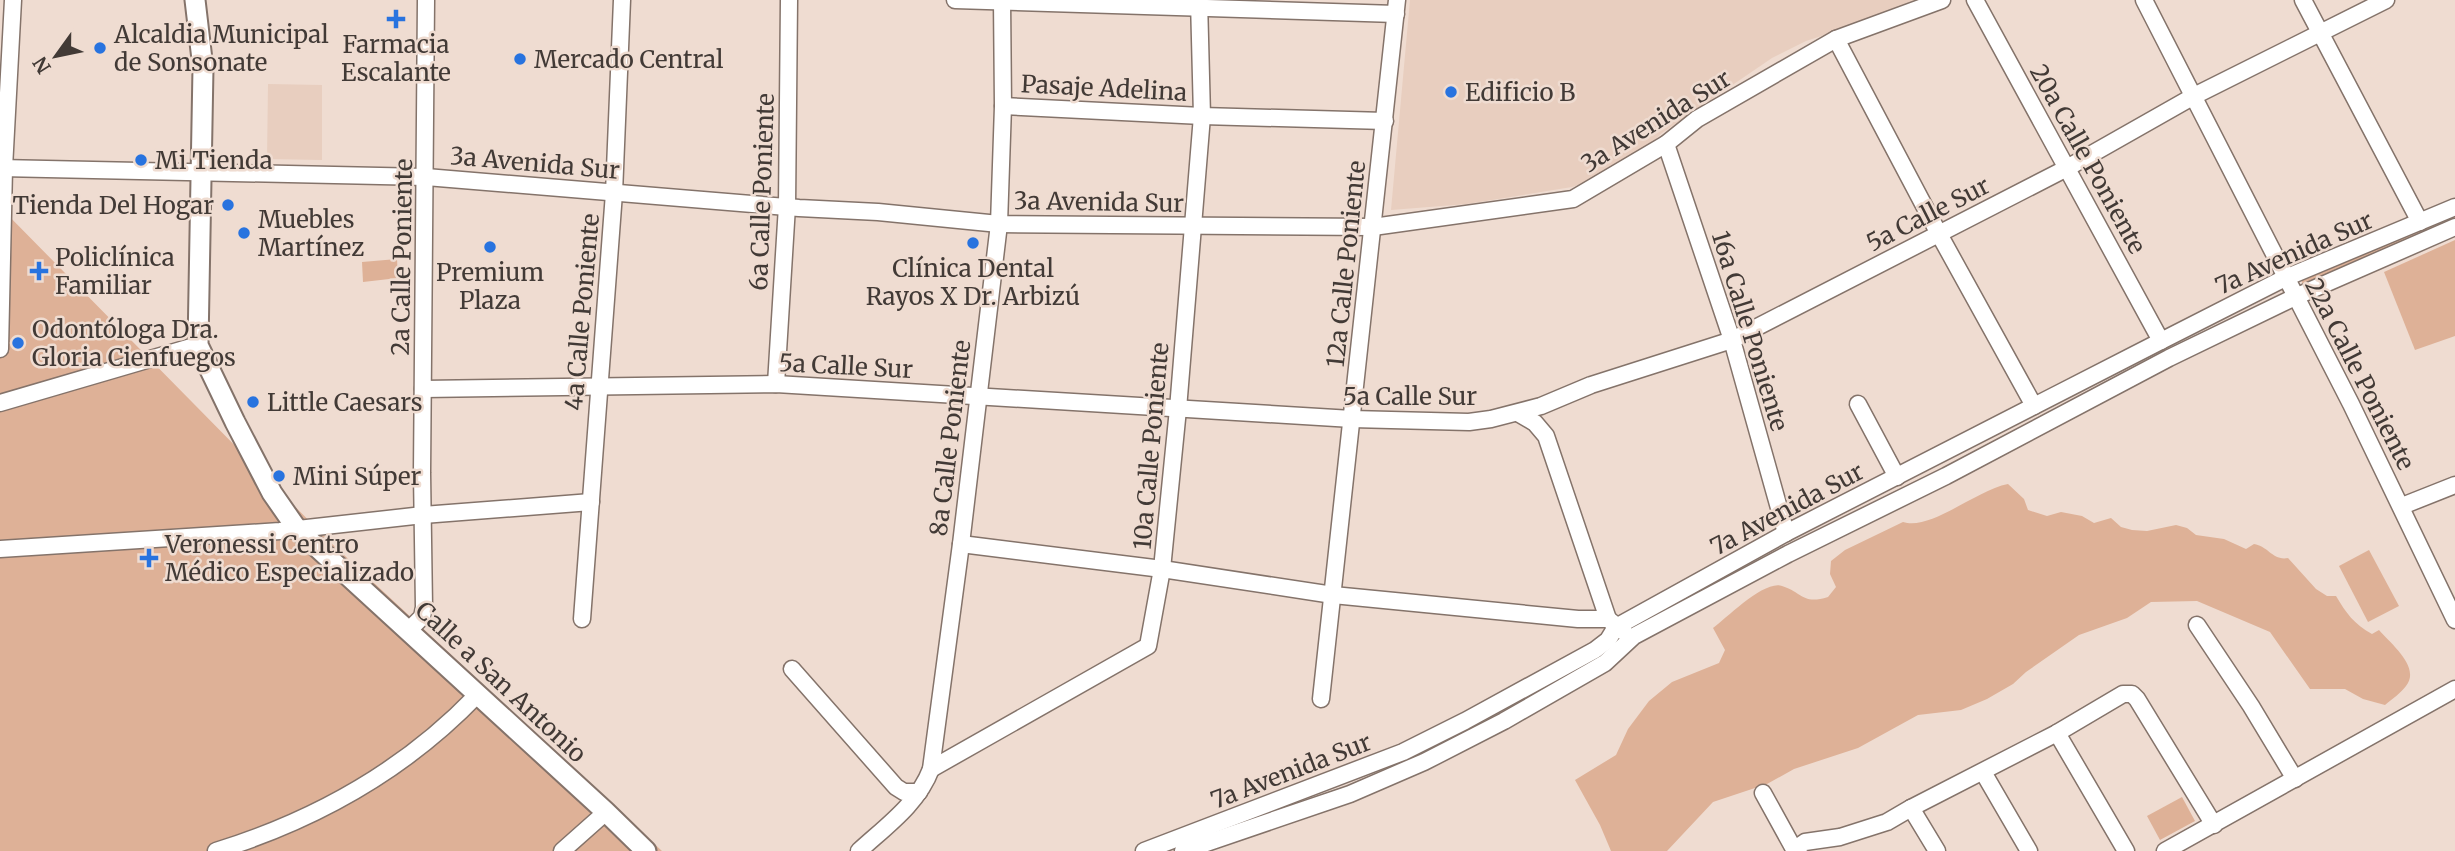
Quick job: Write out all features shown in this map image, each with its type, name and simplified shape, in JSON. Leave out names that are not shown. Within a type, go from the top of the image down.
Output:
[{"type":"street","points":[[0,349],[2,168],[13,0]]},
{"type":"street","name":"Calle a San Antonio","points":[[195,0],[203,68],[198,345],[272,493],[297,528],[646,851]]},
{"type":"street","name":"2a Calle Poniente","points":[[408,631],[422,617],[424,607],[426,0]]},
{"type":"street","name":"4a Calle Poniente","points":[[582,619],[614,192],[622,0]]},
{"type":"street","name":"6a Calle Poniente","points":[[776,384],[787,206],[789,0]]},
{"type":"street","points":[[955,0],[1397,7]]},
{"type":"street","name":"3a Avenida Sur","points":[[2,168],[426,177],[999,224],[1373,227],[1573,199],[1666,144],[1697,119],[1836,39],[1942,0]]},
{"type":"street","name":"20a Calle Poniente","points":[[1975,0],[2161,341]]},
{"type":"street","name":"22a Calle Poniente","points":[[2144,0],[2402,506],[2455,620]]},
{"type":"street","points":[[2303,0],[2420,222]]},
{"type":"street","name":"5a Calle Sur","points":[[423,389],[776,384],[1352,419],[1469,422],[1518,413],[1591,385],[1732,340],[2067,167],[2194,96],[2386,0]]},
{"type":"street","name":"8a Calle Poniente","points":[[859,851],[919,792],[930,769],[961,544],[999,224],[1003,106],[1002,1]]},
{"type":"street","name":"10a Calle Poniente","points":[[930,769],[1148,646],[1162,569],[1202,116],[1199,4]]},
{"type":"street","name":"12a Calle Poniente","points":[[1321,699],[1397,7]]},
{"type":"street","points":[[1836,39],[2034,406]]},
{"type":"street","name":"Pasaje Adelina","points":[[1003,106],[1202,116],[1385,121]]},
{"type":"street","name":"16a Calle Poniente","points":[[1666,144],[1732,340],[1787,533]]},
{"type":"street","name":"7a Avenida Sur","points":[[1143,851],[1404,752],[1595,650],[1608,640],[1612,623],[2285,278],[2455,207]]},
{"type":"street","name":"7a Avenida Sur","points":[[1183,851],[1350,794],[1424,762],[1504,721],[1605,663],[1634,636],[1788,554],[1946,476],[2169,358],[2295,297],[2455,227]]},
{"type":"street","points":[[0,403],[198,345]]},
{"type":"street","points":[[1858,404],[1897,477]]},
{"type":"street","points":[[1518,413],[1535,423],[1546,436],[1612,623]]},
{"type":"street","points":[[2402,506],[2455,485]]},
{"type":"street","points":[[0,549],[297,528],[591,502]]},
{"type":"street","points":[[961,544],[1162,569],[1333,595],[1612,623],[1634,636]]},
{"type":"street","points":[[2197,625],[2295,779]]},
{"type":"street","points":[[792,669],[896,787],[910,793],[919,792]]},
{"type":"street","points":[[2165,851],[2455,689]]},
{"type":"street","points":[[1763,793],[1795,850],[1805,842],[1840,837],[1888,822],[2057,733],[2123,694],[2132,694],[2214,825]]},
{"type":"street","points":[[216,851],[254,845],[357,791],[428,742],[477,695]]},
{"type":"street","points":[[2057,733],[2126,851]]},
{"type":"street","points":[[1983,772],[2029,851]]},
{"type":"street","points":[[1912,808],[1937,851]]},
{"type":"street","points":[[562,851],[606,812]]},
{"type":"shaded area","points":[[1410,0],[1916,0],[1864,22],[1806,41],[1772,58],[1662,133],[1644,151],[1594,180],[1572,187],[1467,204],[1391,210]]},
{"type":"shaded area","points":[[268,84],[322,85],[322,160],[267,159]]},
{"type":"shaded area","points":[[0,207],[328,540],[662,851],[0,851]]},
{"type":"shaded area","points":[[2455,211],[2455,224],[2303,286],[2301,278]]},
{"type":"shaded area","points":[[2455,240],[2455,336],[2415,350],[2384,272]]},
{"type":"shaded area","points":[[397,259],[398,278],[363,282],[362,262]]},
{"type":"shaded area","points":[[2008,484],[2024,499],[2028,510],[2047,516],[2061,512],[2082,516],[2094,523],[2111,518],[2121,527],[2132,530],[2147,531],[2176,525],[2187,528],[2196,535],[2224,539],[2246,549],[2254,544],[2259,545],[2278,557],[2288,558],[2316,589],[2327,596],[2336,596],[2360,626],[2372,634],[2379,630],[2403,656],[2410,671],[2410,679],[2404,689],[2385,705],[2363,699],[2345,689],[2310,689],[2270,632],[2197,601],[2151,602],[2127,618],[2079,635],[2013,684],[1987,699],[1961,710],[1918,715],[1858,748],[1794,769],[1767,784],[1713,802],[1667,851],[1611,851],[1575,780],[1616,755],[1628,729],[1649,701],[1672,682],[1719,663],[1725,650],[1713,628],[1756,594],[1774,586],[1782,586],[1807,599],[1828,597],[1836,587],[1830,574],[1831,561],[1845,550],[1903,522],[1927,521]]},
{"type":"shaded area","points":[[2369,550],[2399,606],[2368,622],[2339,566]]},
{"type":"shaded area","points":[[2182,797],[2195,821],[2160,840],[2147,816]]},
{"type":"place","name":"Farmacia Escalante","points":[[396,19]]},
{"type":"place","name":"Alcaldia Municipal de Sonsonate","points":[[100,48]]},
{"type":"place","name":"Mercado Central","points":[[520,59]]},
{"type":"place","name":"Edificio B","points":[[1451,92]]},
{"type":"place","name":"Mi Tienda","points":[[141,160]]},
{"type":"place","name":"Tienda Del Hogar","points":[[228,205]]},
{"type":"place","name":"Muebles Martínez","points":[[244,233]]},
{"type":"place","name":"Clínica Dental Rayos X Dr. Arbizú","points":[[973,243]]},
{"type":"place","name":"Premium Plaza","points":[[490,247]]},
{"type":"place","name":"Policlínica Familiar","points":[[39,271]]},
{"type":"place","name":"Odontóloga Dra. Gloria Cienfuegos","points":[[18,343]]},
{"type":"place","name":"Little Caesars","points":[[253,402]]},
{"type":"place","name":"Mini Súper","points":[[279,476]]},
{"type":"place","name":"Veronessi Centro Médico Especializado","points":[[149,558]]}]
